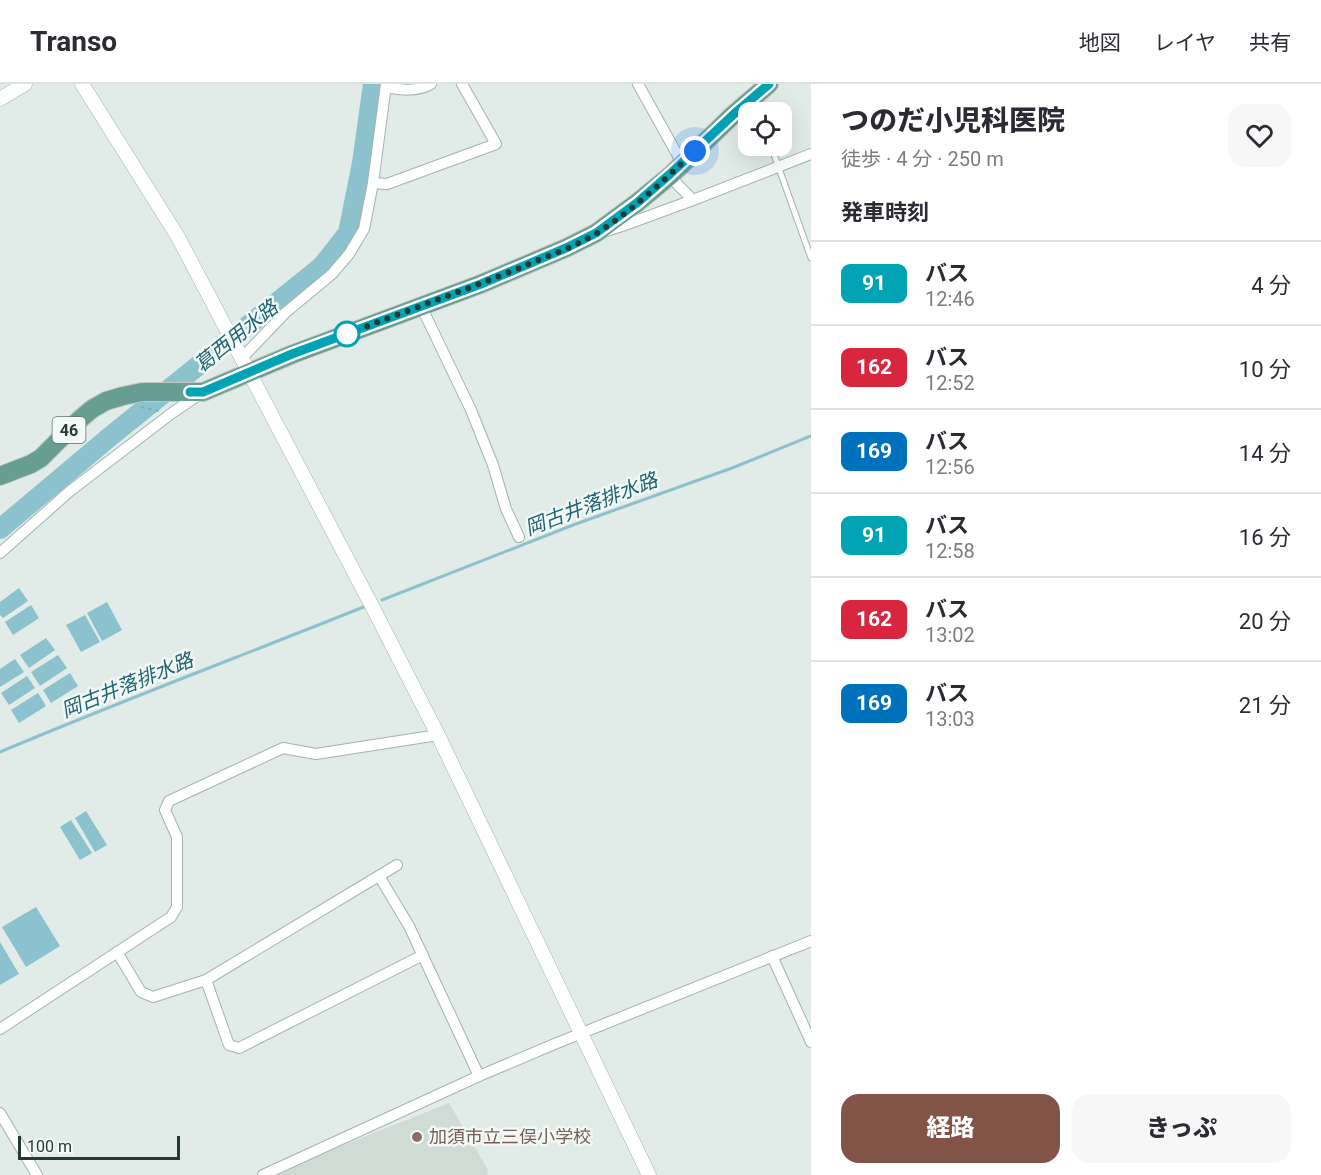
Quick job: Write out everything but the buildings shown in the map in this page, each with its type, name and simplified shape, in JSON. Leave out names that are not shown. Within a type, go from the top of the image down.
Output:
[{"type":"main road","name":"46","points":[[0,476],[41,458],[92,409],[114,399],[140,400],[196,392],[246,365],[481,284],[596,233],[638,202],[769,84]]},
{"type":"street","points":[[0,99],[25,84]]},
{"type":"street","points":[[82,84],[178,237],[372,604],[438,735],[649,1175]]},
{"type":"street","points":[[246,365],[276,321],[332,274],[349,254],[364,229],[373,183],[386,86],[404,90],[424,88],[430,84]]},
{"type":"street","points":[[373,183],[387,184],[496,144],[462,84]]},
{"type":"street","points":[[638,84],[676,169],[677,184],[693,200]]},
{"type":"street","points":[[596,233],[693,200],[811,154]]},
{"type":"street","points":[[421,306],[471,410],[494,465],[506,509],[519,537]]},
{"type":"street","points":[[0,553],[70,491],[196,392]]},
{"type":"street","points":[[0,1029],[171,917],[177,907],[177,837],[165,810],[169,801],[283,748],[316,754],[438,735]]},
{"type":"street","points":[[117,952],[141,992],[153,997],[206,980],[397,865]]},
{"type":"street","points":[[379,876],[410,926],[479,1076]]},
{"type":"street","points":[[263,1175],[479,1076],[811,941]]},
{"type":"street","points":[[206,980],[229,1045],[239,1048],[423,955]]},
{"type":"street","points":[[772,956],[810,1036]]},
{"type":"street","points":[[0,1113],[37,1175]]},
{"type":"lane","points":[[774,156],[811,258]]},
{"type":"path","points":[[140,400],[172,413]]},
{"type":"shaded area","name":"加須市立三俣小学校","points":[[449,1103],[488,1170],[487,1175],[269,1175]]},
{"type":"water","points":[[19,588],[28,601],[3,618],[0,615],[0,602]]},
{"type":"water","points":[[107,602],[122,630],[102,641],[87,613]]},
{"type":"water","points":[[31,605],[39,618],[13,635],[5,622]]},
{"type":"water","points":[[85,615],[100,642],[81,652],[66,625]]},
{"type":"water","points":[[46,638],[55,650],[29,668],[20,655]]},
{"type":"water","points":[[58,655],[67,668],[40,686],[31,672]]},
{"type":"water","points":[[15,659],[24,672],[0,687],[0,669]]},
{"type":"water","points":[[70,673],[78,686],[51,703],[43,690]]},
{"type":"water","points":[[27,676],[35,688],[9,705],[1,693]]},
{"type":"water","points":[[38,693],[46,706],[19,723],[11,710]]},
{"type":"water","points":[[86,811],[107,845],[95,852],[75,818]]},
{"type":"water","points":[[71,820],[92,853],[80,860],[60,827]]},
{"type":"water","points":[[36,907],[60,946],[26,967],[2,927]]},
{"type":"water","points":[[0,942],[19,974],[0,985]]},
{"type":"waterway","name":"葛西用水路","points":[[0,529],[112,435],[322,266],[348,233],[362,163],[373,84]]},
{"type":"waterway","name":"岡古井落排水路","points":[[382,600],[573,525],[732,468],[811,436]]},
{"type":"waterway","name":"岡古井落排水路","points":[[0,752],[366,606]]},
{"type":"bus line","name":"91","points":[[190,392],[203,392],[292,354],[481,284],[596,233],[638,202],[769,84]]},
{"type":"place","name":"加須市立三俣小学校","points":[[417,1137]]},
{"type":"route","points":[[347,334],[481,284],[596,233],[638,202],[695,151]]}]
